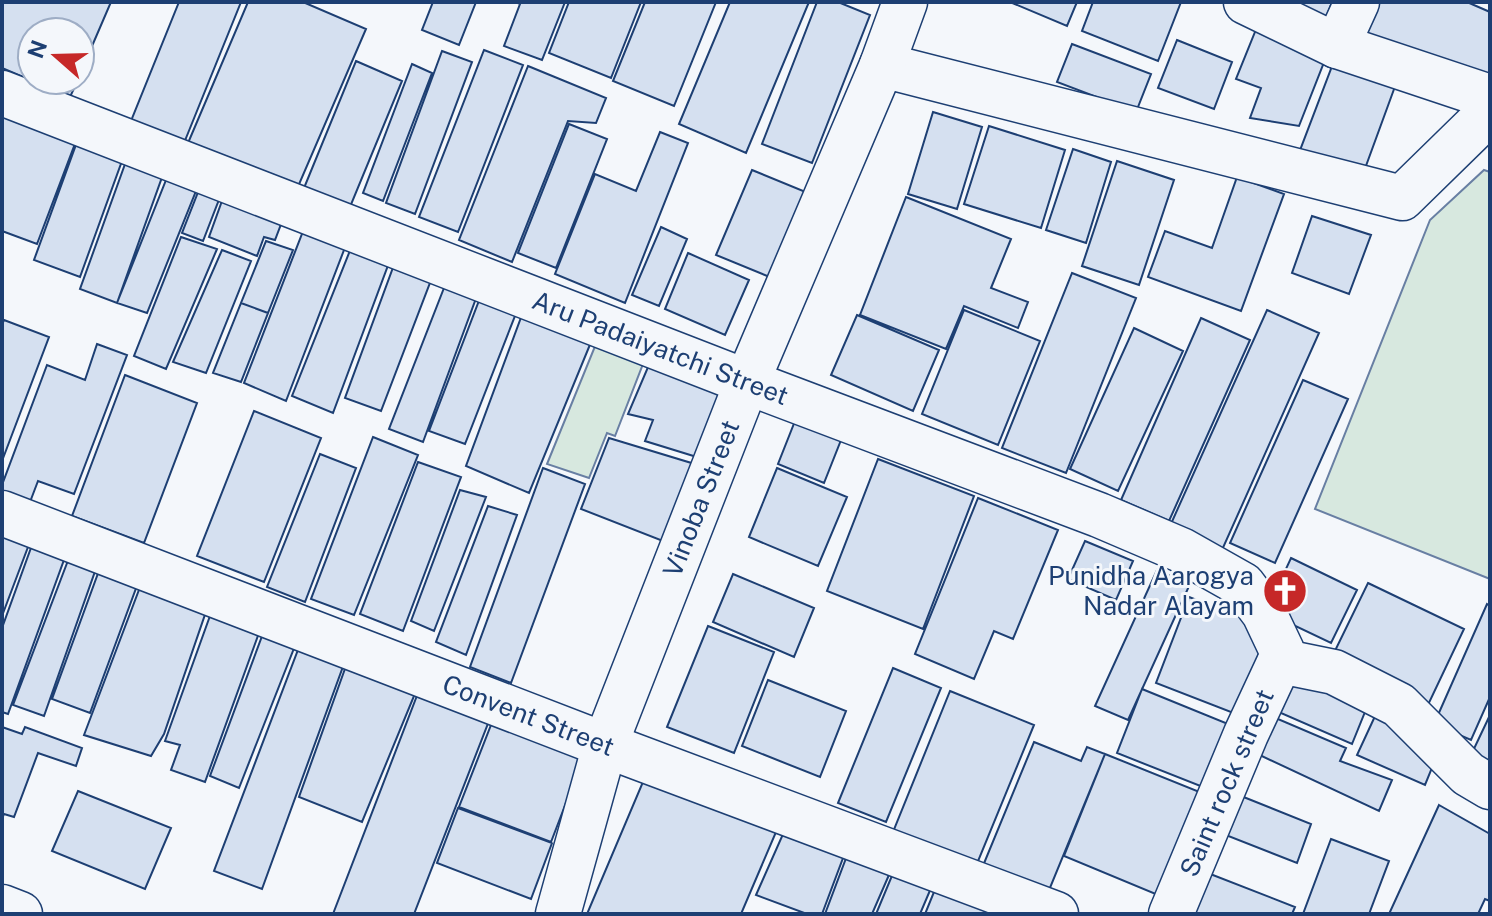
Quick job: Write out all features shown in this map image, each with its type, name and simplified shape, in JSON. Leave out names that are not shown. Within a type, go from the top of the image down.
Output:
[{"type":"street","name":"Vinoba Street","points":[[558,914],[605,745],[747,382],[882,65],[905,2]]},
{"type":"street","points":[[1246,2],[1337,46],[1490,97]]},
{"type":"street","points":[[1337,46],[1357,2]]},
{"type":"street","points":[[882,65],[1402,198],[1490,112]]},
{"type":"street","name":"Aru Padaiyatchi Street","points":[[2,93],[1099,515],[1181,550],[1243,585],[1264,613],[1281,656]]},
{"type":"street","name":"Convent Street","points":[[2,513],[605,745],[1056,914]]},
{"type":"street","points":[[1281,656],[1334,672],[1399,705],[1468,774],[1490,787]]},
{"type":"street","name":"Saint rock street","points":[[1171,914],[1281,656]]},
{"type":"street","points":[[2,907],[20,914]]},
{"type":"shaded area","points":[[1484,170],[1490,172],[1490,579],[1315,509],[1430,220]]},
{"type":"shaded area","points":[[600,334],[648,351],[615,436],[607,433],[589,478],[547,464]]},
{"type":"building","points":[[3,2],[111,2],[96,37],[96,16],[16,16],[16,74],[2,68]]},
{"type":"building","points":[[179,2],[241,2],[184,143],[131,121]]},
{"type":"building","points":[[248,2],[303,2],[366,29],[297,189],[188,143]]},
{"type":"building","points":[[433,2],[476,2],[459,45],[422,30]]},
{"type":"building","points":[[516,2],[565,2],[542,60],[504,46],[520,4]]},
{"type":"building","points":[[569,2],[641,2],[611,78],[549,53]]},
{"type":"building","points":[[645,2],[716,2],[674,106],[613,81]]},
{"type":"building","points":[[730,2],[809,2],[746,153],[679,124]]},
{"type":"building","points":[[817,2],[838,2],[870,15],[812,163],[762,144]]},
{"type":"building","points":[[1010,2],[1077,2],[1067,26]]},
{"type":"building","points":[[1093,2],[1181,2],[1158,61],[1082,31]]},
{"type":"building","points":[[1264,2],[1332,2],[1322,28]]},
{"type":"building","points":[[1380,2],[1467,2],[1490,12],[1490,77],[1364,36]]},
{"type":"building","points":[[1257,27],[1328,52],[1299,126],[1250,118],[1261,88],[1236,79]]},
{"type":"building","points":[[1177,40],[1232,62],[1214,109],[1158,88]]},
{"type":"building","points":[[1072,44],[1151,74],[1136,112],[1057,82]]},
{"type":"building","points":[[484,50],[523,65],[458,232],[419,217]]},
{"type":"building","points":[[442,51],[472,62],[415,214],[386,203]]},
{"type":"building","points":[[356,61],[402,81],[350,207],[304,188]]},
{"type":"building","points":[[1334,61],[1397,81],[1363,174],[1299,153]]},
{"type":"building","points":[[412,64],[432,73],[383,201],[363,193]]},
{"type":"building","points":[[528,66],[606,98],[596,123],[568,121],[512,262],[459,240]]},
{"type":"building","points":[[6,105],[79,133],[37,244],[2,231],[2,117]]},
{"type":"building","points":[[933,112],[982,127],[957,209],[908,194]]},
{"type":"building","points":[[569,124],[607,139],[556,268],[518,253]]},
{"type":"building","points":[[989,126],[1065,150],[1041,228],[964,204]]},
{"type":"building","points":[[81,131],[127,147],[80,277],[34,260]]},
{"type":"building","points":[[660,132],[688,143],[625,303],[555,274],[595,174],[636,191]]},
{"type":"building","points":[[1073,149],[1111,162],[1086,243],[1046,230]]},
{"type":"building","points":[[129,153],[166,166],[117,303],[80,289]]},
{"type":"building","points":[[1117,161],[1174,180],[1139,285],[1082,266]]},
{"type":"building","points":[[172,165],[202,176],[147,313],[117,303]]},
{"type":"building","points":[[752,170],[813,195],[777,280],[716,255]]},
{"type":"building","points":[[204,177],[225,184],[203,241],[182,233]]},
{"type":"building","points":[[1237,177],[1284,194],[1241,311],[1148,277],[1165,231],[1212,248]]},
{"type":"building","points":[[227,187],[286,211],[275,240],[264,237],[257,256],[209,237]]},
{"type":"building","points":[[906,197],[1011,239],[991,288],[1028,302],[1018,328],[964,306],[946,349],[860,315]]},
{"type":"building","points":[[1312,216],[1371,235],[1349,294],[1292,273]]},
{"type":"building","points":[[307,221],[349,237],[286,401],[244,383]]},
{"type":"building","points":[[661,227],[687,239],[659,306],[632,295]]},
{"type":"building","points":[[181,237],[217,249],[166,369],[134,356]]},
{"type":"building","points":[[355,238],[393,252],[333,413],[292,396]]},
{"type":"building","points":[[266,241],[293,250],[268,313],[241,303]]},
{"type":"building","points":[[222,250],[251,261],[206,373],[173,362]]},
{"type":"building","points":[[688,253],[749,280],[725,335],[665,309]]},
{"type":"building","points":[[398,254],[436,267],[381,411],[345,398]]},
{"type":"building","points":[[451,270],[482,282],[423,442],[389,429]]},
{"type":"building","points":[[1072,273],[1136,298],[1066,473],[1002,448]]},
{"type":"building","points":[[485,285],[522,298],[465,444],[429,431]]},
{"type":"building","points":[[241,303],[268,313],[241,382],[213,373]]},
{"type":"building","points":[[526,304],[596,330],[529,493],[466,466]]},
{"type":"building","points":[[964,310],[1040,341],[998,445],[922,414]]},
{"type":"building","points":[[1267,310],[1319,333],[1222,550],[1170,526]]},
{"type":"building","points":[[857,315],[939,350],[913,411],[831,375]]},
{"type":"building","points":[[1201,318],[1250,340],[1169,521],[1121,500]]},
{"type":"building","points":[[4,320],[49,337],[2,461],[2,325]]},
{"type":"building","points":[[1134,328],[1183,351],[1118,491],[1070,469]]},
{"type":"building","points":[[97,344],[127,355],[74,494],[38,481],[30,502],[2,491],[47,365],[85,380]]},
{"type":"building","points":[[654,353],[734,383],[700,458],[645,441],[653,420],[628,414]]},
{"type":"building","points":[[125,375],[197,403],[144,543],[72,516]]},
{"type":"building","points":[[1303,380],[1348,399],[1275,563],[1230,543]]},
{"type":"building","points":[[254,411],[321,438],[264,582],[197,556]]},
{"type":"building","points":[[795,421],[841,440],[824,483],[778,464]]},
{"type":"building","points":[[373,437],[418,455],[354,615],[311,599]]},
{"type":"building","points":[[609,438],[698,465],[668,543],[581,509]]},
{"type":"building","points":[[320,454],[356,468],[305,602],[267,587]]},
{"type":"building","points":[[878,459],[974,496],[923,629],[827,591]]},
{"type":"building","points":[[418,462],[461,477],[403,631],[360,614]]},
{"type":"building","points":[[543,468],[585,484],[511,683],[470,667]]},
{"type":"building","points":[[777,468],[847,497],[818,566],[749,537]]},
{"type":"building","points":[[460,490],[486,497],[434,631],[411,621]]},
{"type":"building","points":[[978,498],[1058,530],[1013,639],[994,631],[974,679],[915,654]]},
{"type":"building","points":[[488,506],[517,515],[466,655],[436,642]]},
{"type":"building","points":[[2,519],[34,531],[2,616]]},
{"type":"building","points":[[36,534],[69,546],[8,714],[2,712],[2,628]]},
{"type":"building","points":[[1085,541],[1133,561],[1116,600],[1068,579]]},
{"type":"building","points":[[72,550],[99,560],[44,716],[13,705]]},
{"type":"building","points":[[104,557],[142,572],[90,713],[52,699]]},
{"type":"building","points":[[1291,558],[1357,590],[1331,643],[1266,612]]},
{"type":"building","points":[[1157,570],[1190,584],[1128,720],[1095,706]]},
{"type":"building","points":[[145,574],[211,597],[164,734],[151,756],[84,735]]},
{"type":"building","points":[[733,574],[814,608],[794,657],[713,622]]},
{"type":"building","points":[[1368,583],[1464,629],[1427,707],[1330,661]]},
{"type":"building","points":[[1189,597],[1269,628],[1236,714],[1156,683]]},
{"type":"building","points":[[215,602],[264,619],[205,782],[171,770],[180,745],[165,741]]},
{"type":"building","points":[[1487,604],[1490,606],[1490,697],[1471,740],[1434,724]]},
{"type":"building","points":[[268,620],[300,633],[239,788],[210,776]]},
{"type":"building","points":[[708,626],[774,652],[734,753],[667,727]]},
{"type":"building","points":[[304,634],[349,650],[262,889],[214,871]]},
{"type":"building","points":[[351,652],[421,679],[362,822],[299,797]]},
{"type":"building","points":[[893,668],[941,688],[886,822],[838,803]]},
{"type":"building","points":[[1290,670],[1371,697],[1352,744],[1274,710]]},
{"type":"building","points":[[423,680],[494,708],[414,914],[333,914]]},
{"type":"building","points":[[768,680],[846,711],[820,777],[742,746]]},
{"type":"building","points":[[1142,689],[1238,728],[1213,791],[1117,753]]},
{"type":"building","points":[[950,691],[1034,725],[974,871],[891,837]]},
{"type":"building","points":[[498,707],[589,743],[551,842],[459,807]]},
{"type":"building","points":[[1264,713],[1346,748],[1340,761],[1392,780],[1379,811],[1249,750]]},
{"type":"building","points":[[1376,714],[1438,753],[1425,785],[1357,755]]},
{"type":"building","points":[[1490,715],[1490,764],[1471,755]]},
{"type":"building","points":[[2,727],[22,734],[25,727],[82,748],[76,766],[38,753],[14,817],[4,814],[2,819]]},
{"type":"building","points":[[1034,742],[1081,761],[1087,747],[1105,754],[1045,900],[980,873]]},
{"type":"building","points":[[1105,754],[1212,797],[1170,900],[1064,856]]},
{"type":"building","points":[[648,770],[779,825],[741,914],[587,914]]},
{"type":"building","points":[[78,791],[171,828],[145,889],[52,851]]},
{"type":"building","points":[[1231,792],[1311,824],[1297,863],[1218,832]]},
{"type":"building","points":[[1439,805],[1490,834],[1490,901],[1485,899],[1478,914],[1389,914]]},
{"type":"building","points":[[458,808],[552,843],[531,899],[437,863]]},
{"type":"building","points":[[787,825],[846,850],[822,914],[807,914],[756,895]]},
{"type":"building","points":[[1331,839],[1389,861],[1369,914],[1303,914]]},
{"type":"building","points":[[848,853],[892,868],[872,914],[825,914]]},
{"type":"building","points":[[896,866],[934,881],[920,914],[876,914]]},
{"type":"building","points":[[1200,870],[1295,907],[1292,914],[1183,914]]},
{"type":"building","points":[[938,882],[1016,914],[925,914]]},
{"type":"place","name":"Punidha Aarogya Nadar Alayam","points":[[1285,591]]}]
